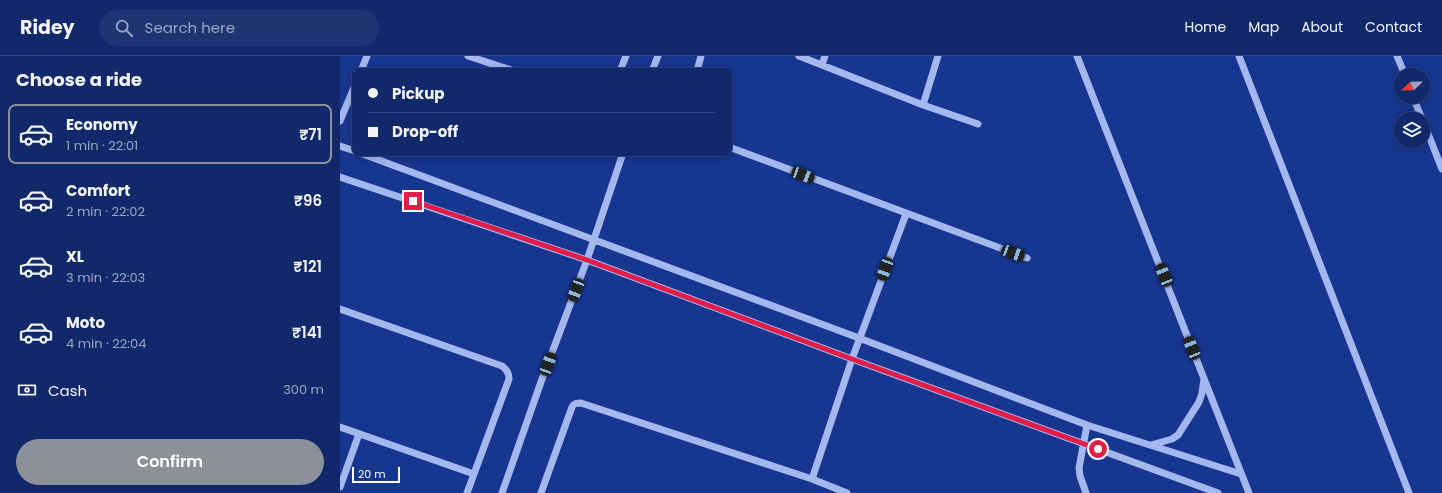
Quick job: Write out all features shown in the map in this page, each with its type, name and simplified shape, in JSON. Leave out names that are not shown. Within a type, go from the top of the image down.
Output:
[{"type":"street","points":[[362,68],[367,56]]},
{"type":"street","points":[[468,56],[505,68]]},
{"type":"street","points":[[621,68],[626,56]]},
{"type":"street","points":[[653,68],[658,56]]},
{"type":"street","points":[[697,68],[701,56]]},
{"type":"street","points":[[798,56],[923,105],[978,124]]},
{"type":"street","points":[[822,65],[825,56]]},
{"type":"street","points":[[923,105],[938,56]]},
{"type":"street","points":[[1077,56],[1249,493]]},
{"type":"street","points":[[1239,56],[1409,493]]},
{"type":"street","points":[[1397,56],[1402,68]]},
{"type":"street","points":[[340,121],[352,92]]},
{"type":"street","points":[[1430,138],[1442,169]]},
{"type":"street","points":[[340,146],[352,150]]},
{"type":"street","points":[[732,148],[1027,258]]},
{"type":"street","points":[[368,156],[593,238],[1087,425],[1241,474]]},
{"type":"street","points":[[502,493],[542,379],[587,260],[593,238],[622,156]]},
{"type":"street","points":[[340,177],[587,260],[1218,493]]},
{"type":"street","points":[[812,479],[859,338],[906,214]]},
{"type":"street","points":[[340,309],[502,366],[506,370],[509,375],[509,379],[467,493]]},
{"type":"street","points":[[1151,446],[1172,439],[1178,435],[1199,402],[1204,377]]},
{"type":"street","points":[[542,493],[572,407],[577,403],[609,412],[812,479],[847,493]]},
{"type":"street","points":[[1086,493],[1081,480],[1079,468],[1087,425]]},
{"type":"street","points":[[340,428],[474,474]]},
{"type":"street","points":[[340,487],[359,434]]},
{"type":"route","points":[[413,201],[587,260],[1098,449]]}]
